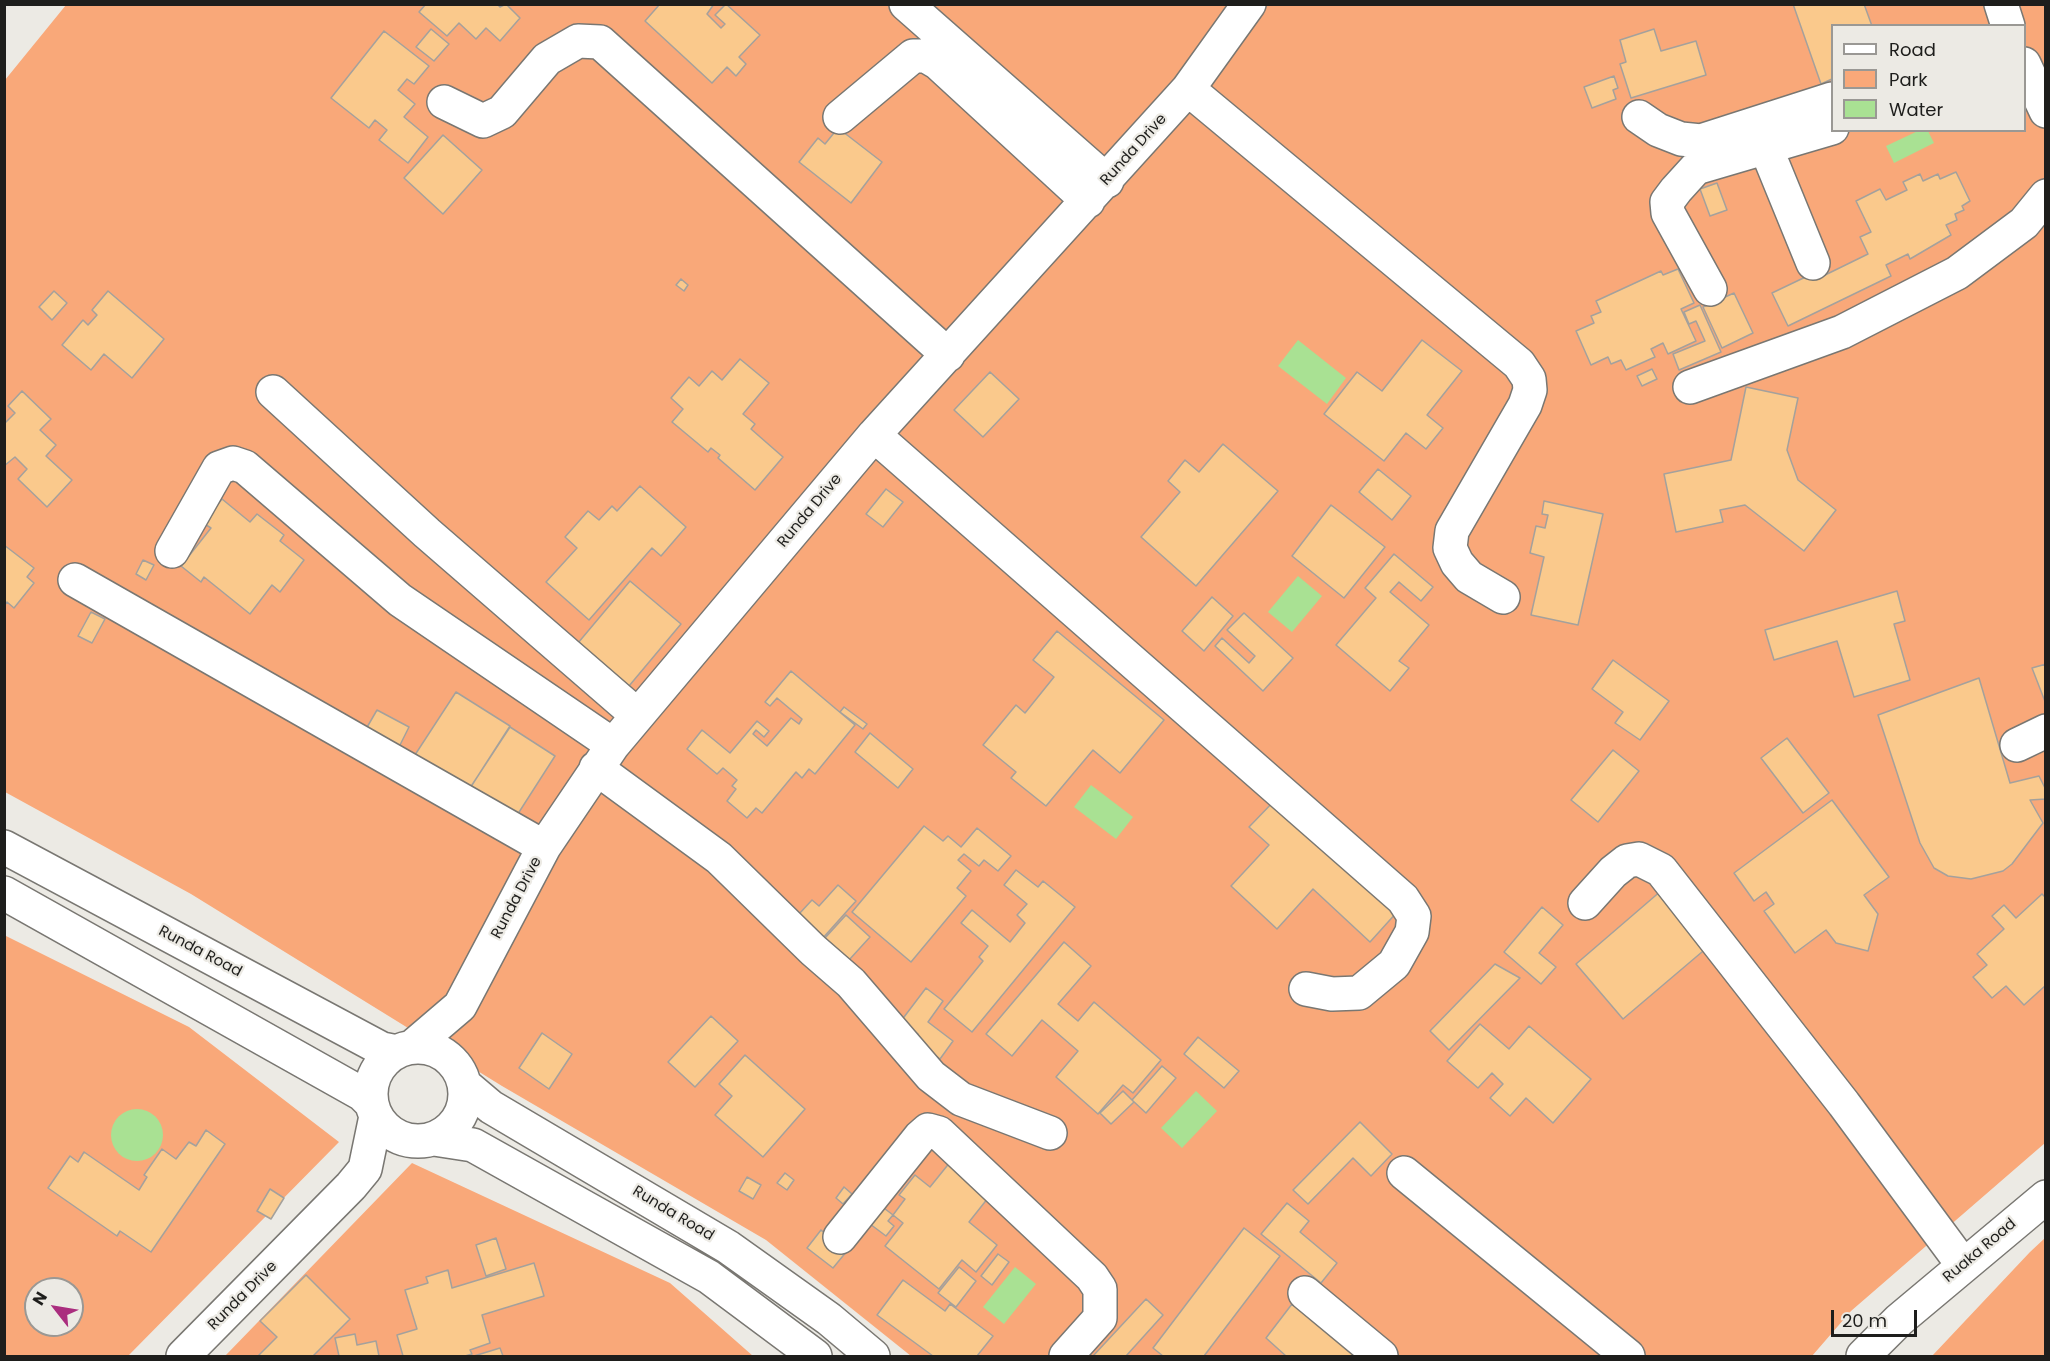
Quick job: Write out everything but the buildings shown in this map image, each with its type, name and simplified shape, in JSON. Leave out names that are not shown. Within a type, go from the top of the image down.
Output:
[{"type":"street","points":[[906,4],[1097,191]]},
{"type":"street","points":[[2001,4],[2007,24]]},
{"type":"street","name":"Runda Drive","points":[[183,1356],[351,1186],[365,1169],[373,1110],[374,1077],[381,1065],[460,1006],[544,847],[604,757],[637,715],[874,435],[1188,89],[1246,6]]},
{"type":"street","points":[[444,102],[483,121],[502,112],[547,59],[578,41],[600,42],[948,355]]},
{"type":"street","points":[[840,117],[913,56],[926,56],[938,63],[1097,191]]},
{"type":"street","points":[[2026,70],[2046,111]]},
{"type":"street","points":[[1188,89],[1519,364],[1529,379],[1530,390],[1525,405],[1452,531],[1450,548],[1457,563],[1469,577],[1503,597]]},
{"type":"street","points":[[1639,117],[1658,130],[1681,139],[1701,141],[1831,100]]},
{"type":"street","points":[[1710,289],[1668,213],[1667,202],[1696,168],[1831,130]]},
{"type":"street","points":[[1766,148],[1813,263]]},
{"type":"street","points":[[1690,387],[1842,332],[1957,273],[2024,223],[2046,196]]},
{"type":"street","points":[[273,392],[427,533],[637,715]]},
{"type":"street","points":[[874,435],[1403,899],[1414,916],[1412,933],[1394,964],[1359,993],[1332,994],[1306,989]]},
{"type":"street","points":[[172,551],[219,468],[233,463],[245,467],[400,600],[604,757],[719,858],[813,950],[851,983],[931,1076],[962,1099],[1050,1133]]},
{"type":"street","points":[[75,580],[544,847]]},
{"type":"street","points":[[2017,745],[2046,731]]},
{"type":"street","name":"Runda Road","points":[[4,847],[382,1049],[404,1050]]},
{"type":"street","points":[[1585,903],[1612,872],[1627,861],[1639,859],[1661,870],[1844,1104],[1963,1264]]},
{"type":"street","points":[[4,893],[362,1094],[383,1127],[418,1139],[473,1145],[709,1277],[814,1356]]},
{"type":"street","points":[[365,1169],[418,1139],[456,1124],[466,1098],[460,1075],[460,1006]]},
{"type":"street","points":[[404,1050],[429,1048],[442,1053],[460,1075]]},
{"type":"street","name":"Runda Road","points":[[460,1075],[491,1107],[728,1247],[829,1319],[873,1356]]},
{"type":"street","points":[[840,1237],[920,1137],[928,1130],[939,1133],[1083,1269],[1100,1289],[1100,1318],[1066,1356]]},
{"type":"street","points":[[1404,1173],[1628,1356]]},
{"type":"street","name":"Ruaka Road","points":[[1863,1356],[1899,1320],[1963,1264],[2046,1197]]},
{"type":"street","points":[[1305,1293],[1381,1356]]},
{"type":"green space","points":[[66,5],[2045,5],[2045,1143],[1851,1311],[1812,1356],[911,1356],[766,1240],[502,1086],[191,894],[5,792],[5,80]]},
{"type":"green space","points":[[4,935],[189,1027],[339,1142],[128,1356],[5,1356]]},
{"type":"green space","points":[[412,1163],[670,1283],[753,1356],[225,1356]]},
{"type":"green space","points":[[2045,1238],[2045,1356],[1932,1356],[2030,1252]]},
{"type":"water","points":[[1916,132],[1928,132],[1934,143],[1894,163],[1886,146]]},
{"type":"water","points":[[1298,340],[1346,378],[1327,404],[1278,366]]},
{"type":"water","points":[[1298,576],[1322,596],[1292,632],[1268,612]]},
{"type":"water","points":[[1091,785],[1133,817],[1116,839],[1074,807]]},
{"type":"water","points":[[1196,1091],[1217,1111],[1182,1148],[1161,1128]]},
{"type":"water","points":[[132,1109],[142,1109],[151,1113],[159,1121],[163,1135],[159,1149],[151,1157],[142,1161],[132,1161],[123,1157],[115,1149],[111,1140],[111,1130],[115,1121],[123,1113]]},
{"type":"water","points":[[1015,1267],[1036,1284],[1004,1324],[983,1307]]}]
